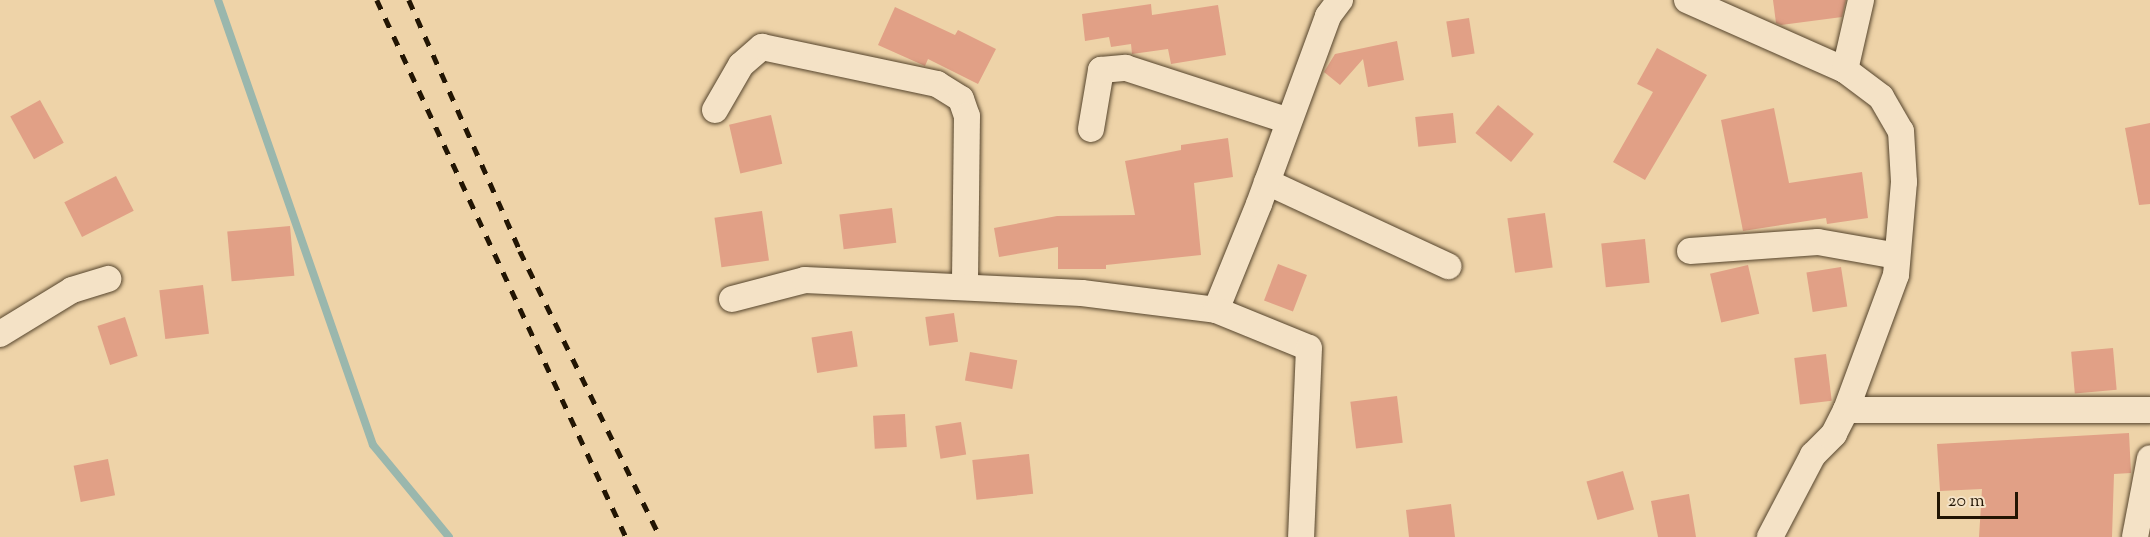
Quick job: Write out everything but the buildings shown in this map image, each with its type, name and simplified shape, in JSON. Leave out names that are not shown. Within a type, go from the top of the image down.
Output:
[{"type":"street","points":[[1216,310],[1267,182],[1328,16],[1340,0]]},
{"type":"street","points":[[1687,0],[1704,5],[1815,60],[1845,70],[1881,97],[1901,131],[1904,182],[1896,275],[1846,410],[1834,434],[1813,455],[1770,537]]},
{"type":"street","points":[[1845,70],[1861,0]]},
{"type":"street","points":[[715,110],[741,65],[762,47],[937,84],[961,99],[967,116],[965,287]]},
{"type":"street","points":[[1091,129],[1101,70],[1126,68],[1289,121]]},
{"type":"street","points":[[1267,182],[1448,266]]},
{"type":"street","points":[[1690,251],[1818,242],[1897,256]]},
{"type":"street","points":[[0,334],[72,290],[108,279]]},
{"type":"street","points":[[732,299],[805,280],[1082,293],[1216,310],[1310,348],[1301,537]]},
{"type":"street","points":[[1846,410],[2150,410]]},
{"type":"street","points":[[2135,537],[2150,458]]},
{"type":"waterway","points":[[218,0],[373,445],[449,537]]},
{"type":"railway","points":[[377,0],[626,537]]},
{"type":"railway","points":[[409,0],[520,251],[660,537]]}]
